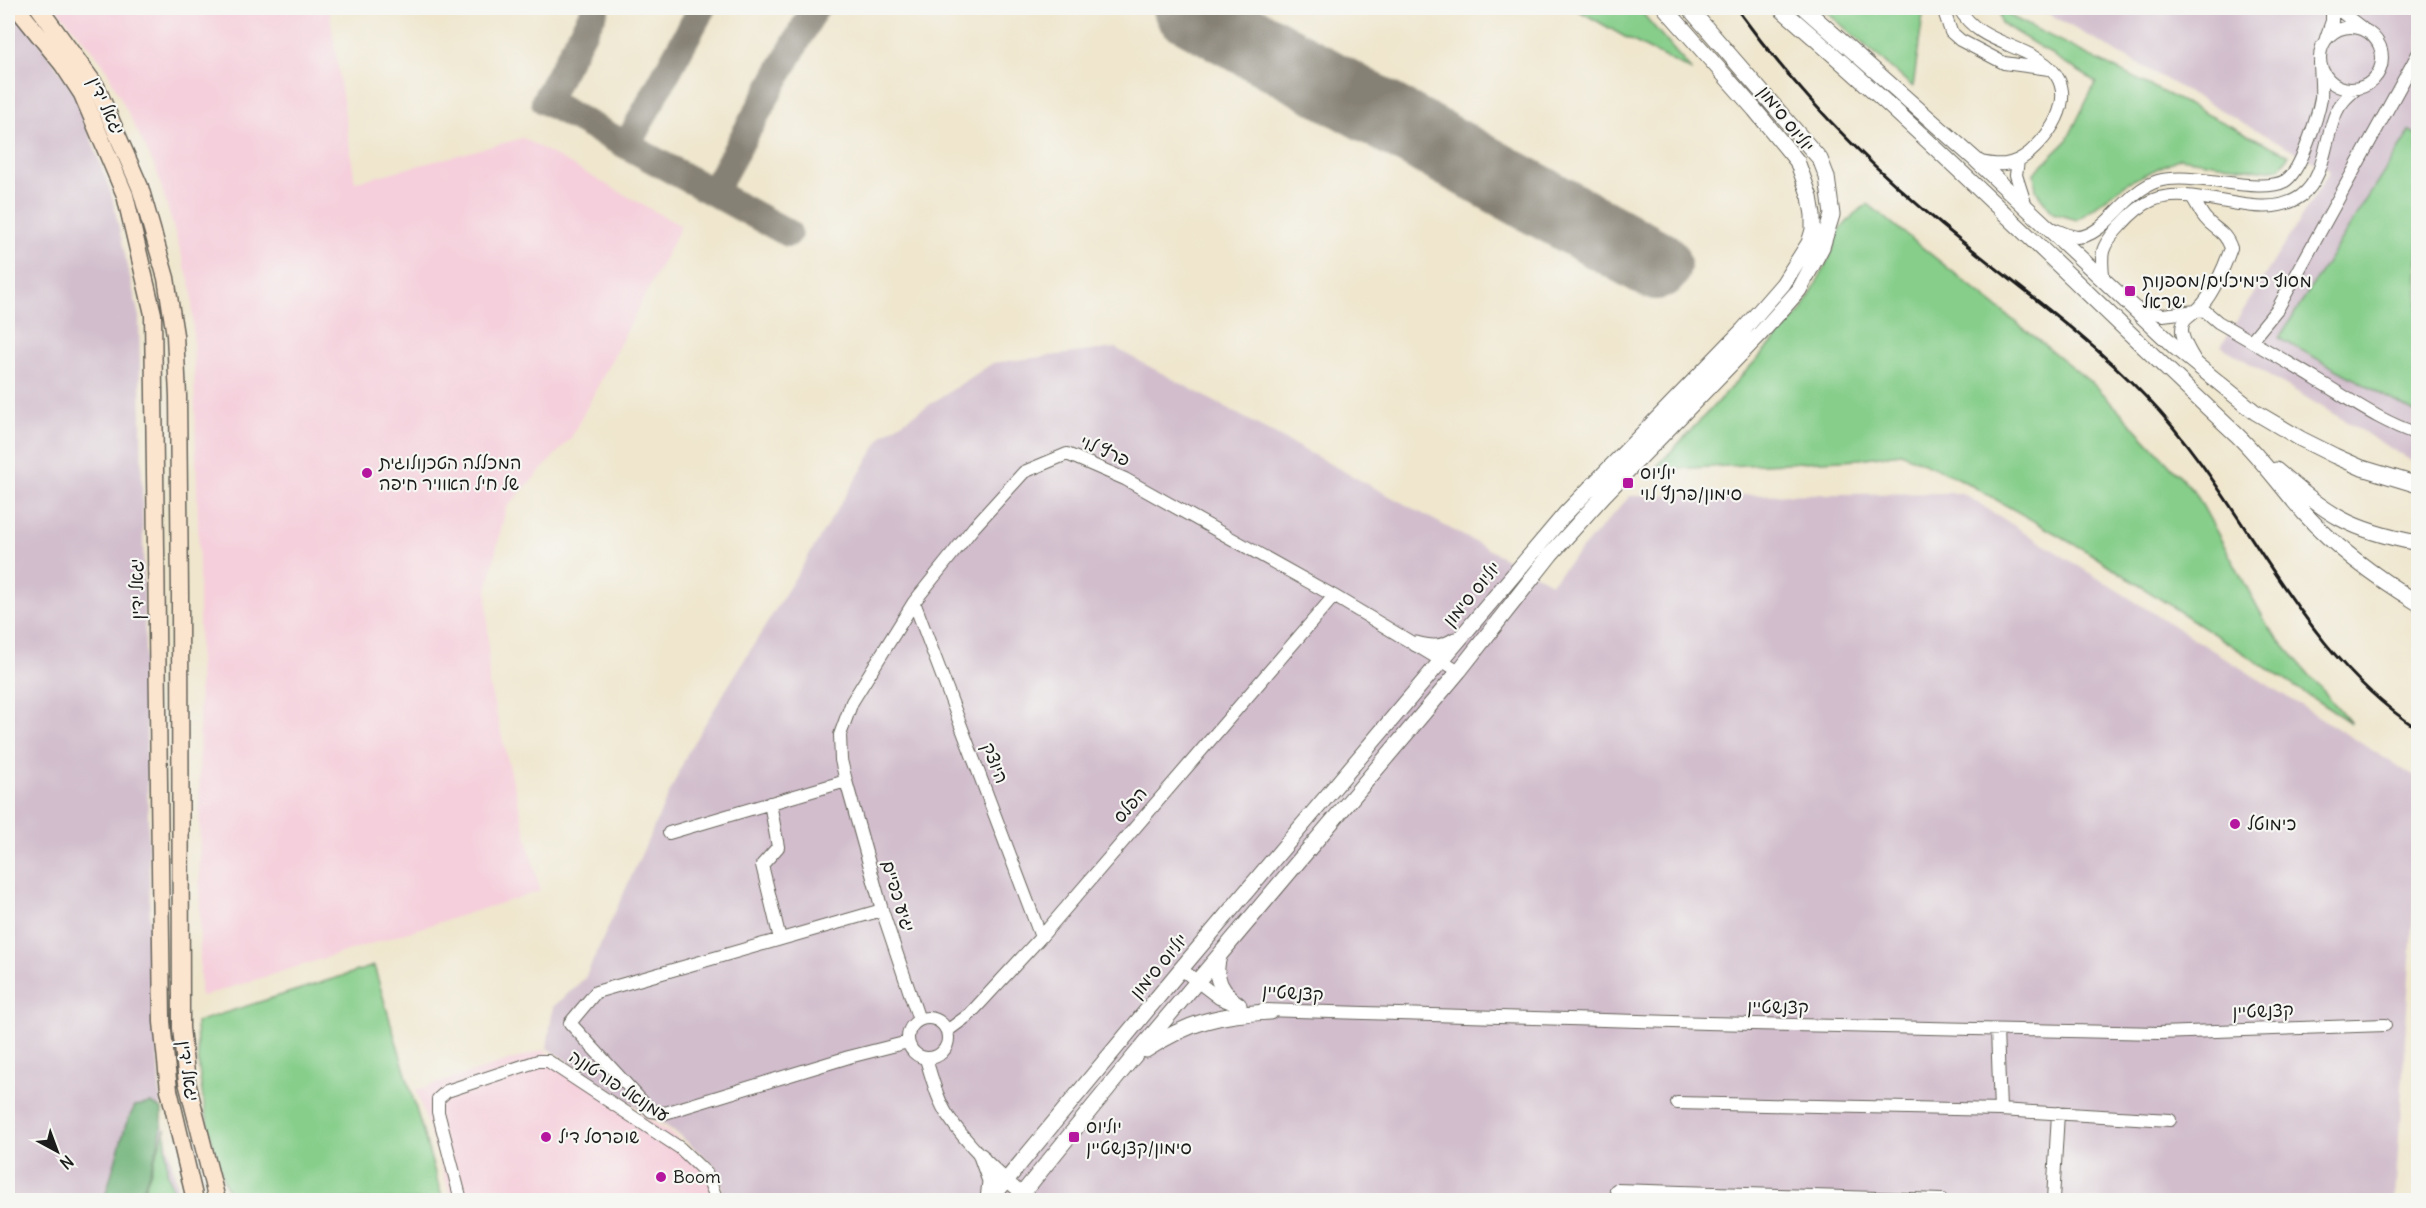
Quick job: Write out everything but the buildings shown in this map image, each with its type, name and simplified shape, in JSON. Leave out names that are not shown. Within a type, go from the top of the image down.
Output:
[{"type":"main road","name":"יגאל ידין","points":[[17,8],[63,65],[82,94],[125,195],[153,314],[162,1022],[170,1090],[195,1200]]},
{"type":"main road","name":"יגאל ידין","points":[[39,8],[96,86],[140,187],[166,278],[175,335],[178,396],[180,596],[181,1028],[187,1082],[217,1200]]},
{"type":"street","name":"יוליוס סימון","points":[[989,1200],[1463,635],[1580,499],[1743,330],[1783,284],[1809,243],[1813,230],[1813,215],[1810,197],[1797,161],[1665,8]]},
{"type":"street","name":"יוליוס סימון","points":[[1020,1197],[1131,1060],[1459,671],[1551,554],[1799,290],[1828,232],[1832,214],[1831,197],[1820,159],[1689,8]]},
{"type":"street","points":[[1780,8],[1989,198],[2240,438],[2319,507],[2334,517],[2370,532],[2418,543]]},
{"type":"street","points":[[1804,8],[1977,161],[2131,307],[2255,412],[2301,439],[2361,468],[2418,484]]},
{"type":"street","points":[[1942,8],[1951,32],[1960,40],[2004,63],[2050,69]]},
{"type":"street","points":[[1959,8],[1983,34],[2039,59],[2050,69],[2063,90],[2064,103],[2048,132],[2036,147],[2018,161],[1995,165],[1977,161]]},
{"type":"street","points":[[2045,225],[2077,237],[2092,233],[2100,228],[2135,192],[2167,178],[2254,185],[2272,185],[2286,180],[2296,171],[2318,111],[2321,96],[2320,50],[2332,21],[2334,8],[2372,34],[2378,43],[2382,62],[2373,80],[2356,89],[2336,112],[2318,175],[2301,196],[2287,203],[2268,206],[2192,197],[2154,200],[2132,214],[2104,245],[2100,258],[2104,282]]},
{"type":"street","points":[[2325,41],[2332,33],[2342,28],[2363,29]]},
{"type":"street","points":[[2251,341],[2278,308],[2418,54]]},
{"type":"street","points":[[2320,61],[2329,80],[2337,86],[2356,89]]},
{"type":"street","points":[[2018,161],[2018,182],[2027,208]]},
{"type":"street","points":[[2192,197],[2200,207],[2204,218],[2227,237],[2230,248],[2216,282],[2198,309],[2190,314],[2182,331],[2198,365]]},
{"type":"street","points":[[2211,223],[2213,213],[2227,202]]},
{"type":"street","points":[[2131,307],[2163,315],[2204,310],[2218,322],[2365,411],[2418,434]]},
{"type":"street","points":[[2240,438],[2282,489],[2327,536],[2369,571],[2418,603]]},
{"type":"street","name":"פרץ לוי","points":[[846,781],[841,760],[840,735],[852,702],[914,602],[974,527],[1024,472],[1068,454],[1125,479],[1334,596],[1459,671]]},
{"type":"street","name":"הפלס","points":[[947,1031],[970,1014],[1041,937],[1334,596]]},
{"type":"street","name":"היוצק","points":[[914,602],[1041,937]]},
{"type":"street","points":[[1416,644],[1429,648],[1442,647],[1463,635]]},
{"type":"street","points":[[1416,644],[1429,663],[1426,679]]},
{"type":"street","points":[[669,833],[846,781]]},
{"type":"street","name":"יגיע כפיים","points":[[846,781],[882,910],[919,1020]]},
{"type":"street","points":[[770,803],[778,847],[762,865],[780,939]]},
{"type":"street","points":[[882,910],[596,992],[570,1023],[651,1111],[665,1113],[849,1057],[908,1042]]},
{"type":"street","points":[[1220,954],[1216,969],[1218,981],[1239,1005]]},
{"type":"street","name":"קצנשטיין","points":[[1181,969],[1219,998],[1270,1012],[2158,1033],[2385,1025]]},
{"type":"street","points":[[1131,1060],[1190,1024],[1224,1015],[1270,1012]]},
{"type":"street","points":[[932,1018],[939,1021],[947,1031],[948,1038],[944,1051],[926,1059],[914,1053],[908,1042],[909,1029],[919,1020],[932,1018]]},
{"type":"street","points":[[1997,1030],[2000,1110]]},
{"type":"street","points":[[926,1059],[937,1093],[948,1115],[981,1156],[1007,1180],[1020,1197]]},
{"type":"street","name":"עמנואל פורטונה","points":[[461,1200],[438,1112],[438,1099],[447,1091],[538,1061],[548,1061],[680,1148],[706,1173],[717,1200]]},
{"type":"street","points":[[1677,1103],[2000,1110],[2170,1120]]},
{"type":"street","points":[[2053,1200],[2058,1113]]},
{"type":"street","points":[[981,1156],[990,1181],[989,1200]]},
{"type":"street","points":[[1616,1190],[1942,1200]]},
{"type":"shaded area","points":[[8,8],[33,33],[74,91],[111,193],[139,317],[150,929],[161,1114],[180,1200],[8,1200]]},
{"type":"shaded area","name":"המכללה הטכנולוגית של חיל האוויר חיפה","points":[[56,8],[329,8],[355,182],[523,138],[681,226],[571,438],[506,508],[487,590],[489,684],[540,891],[200,997],[199,566],[192,290],[156,169],[103,63]]},
{"type":"shaded area","points":[[2038,8],[2418,8],[2418,465],[2221,346],[2330,171]]},
{"type":"shaded area","points":[[1115,348],[1551,583],[1630,496],[1962,493],[2418,779],[2418,832],[2395,1200],[725,1200],[716,1167],[678,1134],[547,1048],[553,1007],[585,978],[689,750],[883,435],[993,363]]},
{"type":"shaded area","points":[[544,1050],[676,1137],[714,1172],[720,1200],[452,1200],[416,1090]]},
{"type":"green space","points":[[1574,8],[1638,8],[1692,71],[1625,37]]},
{"type":"green space","points":[[1822,8],[1924,8],[1913,87]]},
{"type":"green space","points":[[2000,11],[2289,155],[2280,168],[2260,170],[2180,158],[2129,182],[2077,220],[2053,213],[2036,191],[2034,173],[2066,142],[2096,82],[2001,23]]},
{"type":"green space","points":[[2410,131],[2418,136],[2418,414],[2279,338]]},
{"type":"green space","points":[[1868,204],[2098,388],[2195,492],[2269,628],[2351,723],[2088,552],[1958,478],[1901,453],[1859,459],[1654,470],[1802,311],[1832,252],[1840,230],[1854,214]]},
{"type":"green space","points":[[374,966],[443,1200],[231,1200],[216,1157],[206,1112],[199,1068],[196,1022]]},
{"type":"green space","points":[[151,1103],[162,1109],[161,1133],[139,1200],[104,1200],[126,1124],[135,1106]]},
{"type":"green space","points":[[165,1129],[167,1171],[175,1200],[141,1200]]},
{"type":"taxiway","points":[[596,8],[545,101],[788,233]]},
{"type":"taxiway","points":[[627,145],[702,8]]},
{"type":"taxiway","points":[[713,192],[815,8]]},
{"type":"runway","points":[[1188,8],[1656,265]]},
{"type":"railway","points":[[1736,8],[1807,96],[1886,177],[2098,351],[2146,397],[2181,437],[2305,617],[2338,659],[2376,697],[2418,729]]},
{"type":"place","name":"מסוף כימיכלים/מספנות ישראל","points":[[2130,291]]},
{"type":"place","name":"המכללה הטכנולוגית של חיל האוויר חיפה","points":[[367,473]]},
{"type":"place","name":"יוליוס סימון/פרנץ לוי","points":[[1628,483]]},
{"type":"place","name":"כימוטל","points":[[2235,824]]},
{"type":"place","name":"שופרסל דיל","points":[[546,1137]]},
{"type":"place","name":"יוליוס סימון/קצנשטיין","points":[[1074,1137]]},
{"type":"place","name":"Boom","points":[[661,1177]]}]
